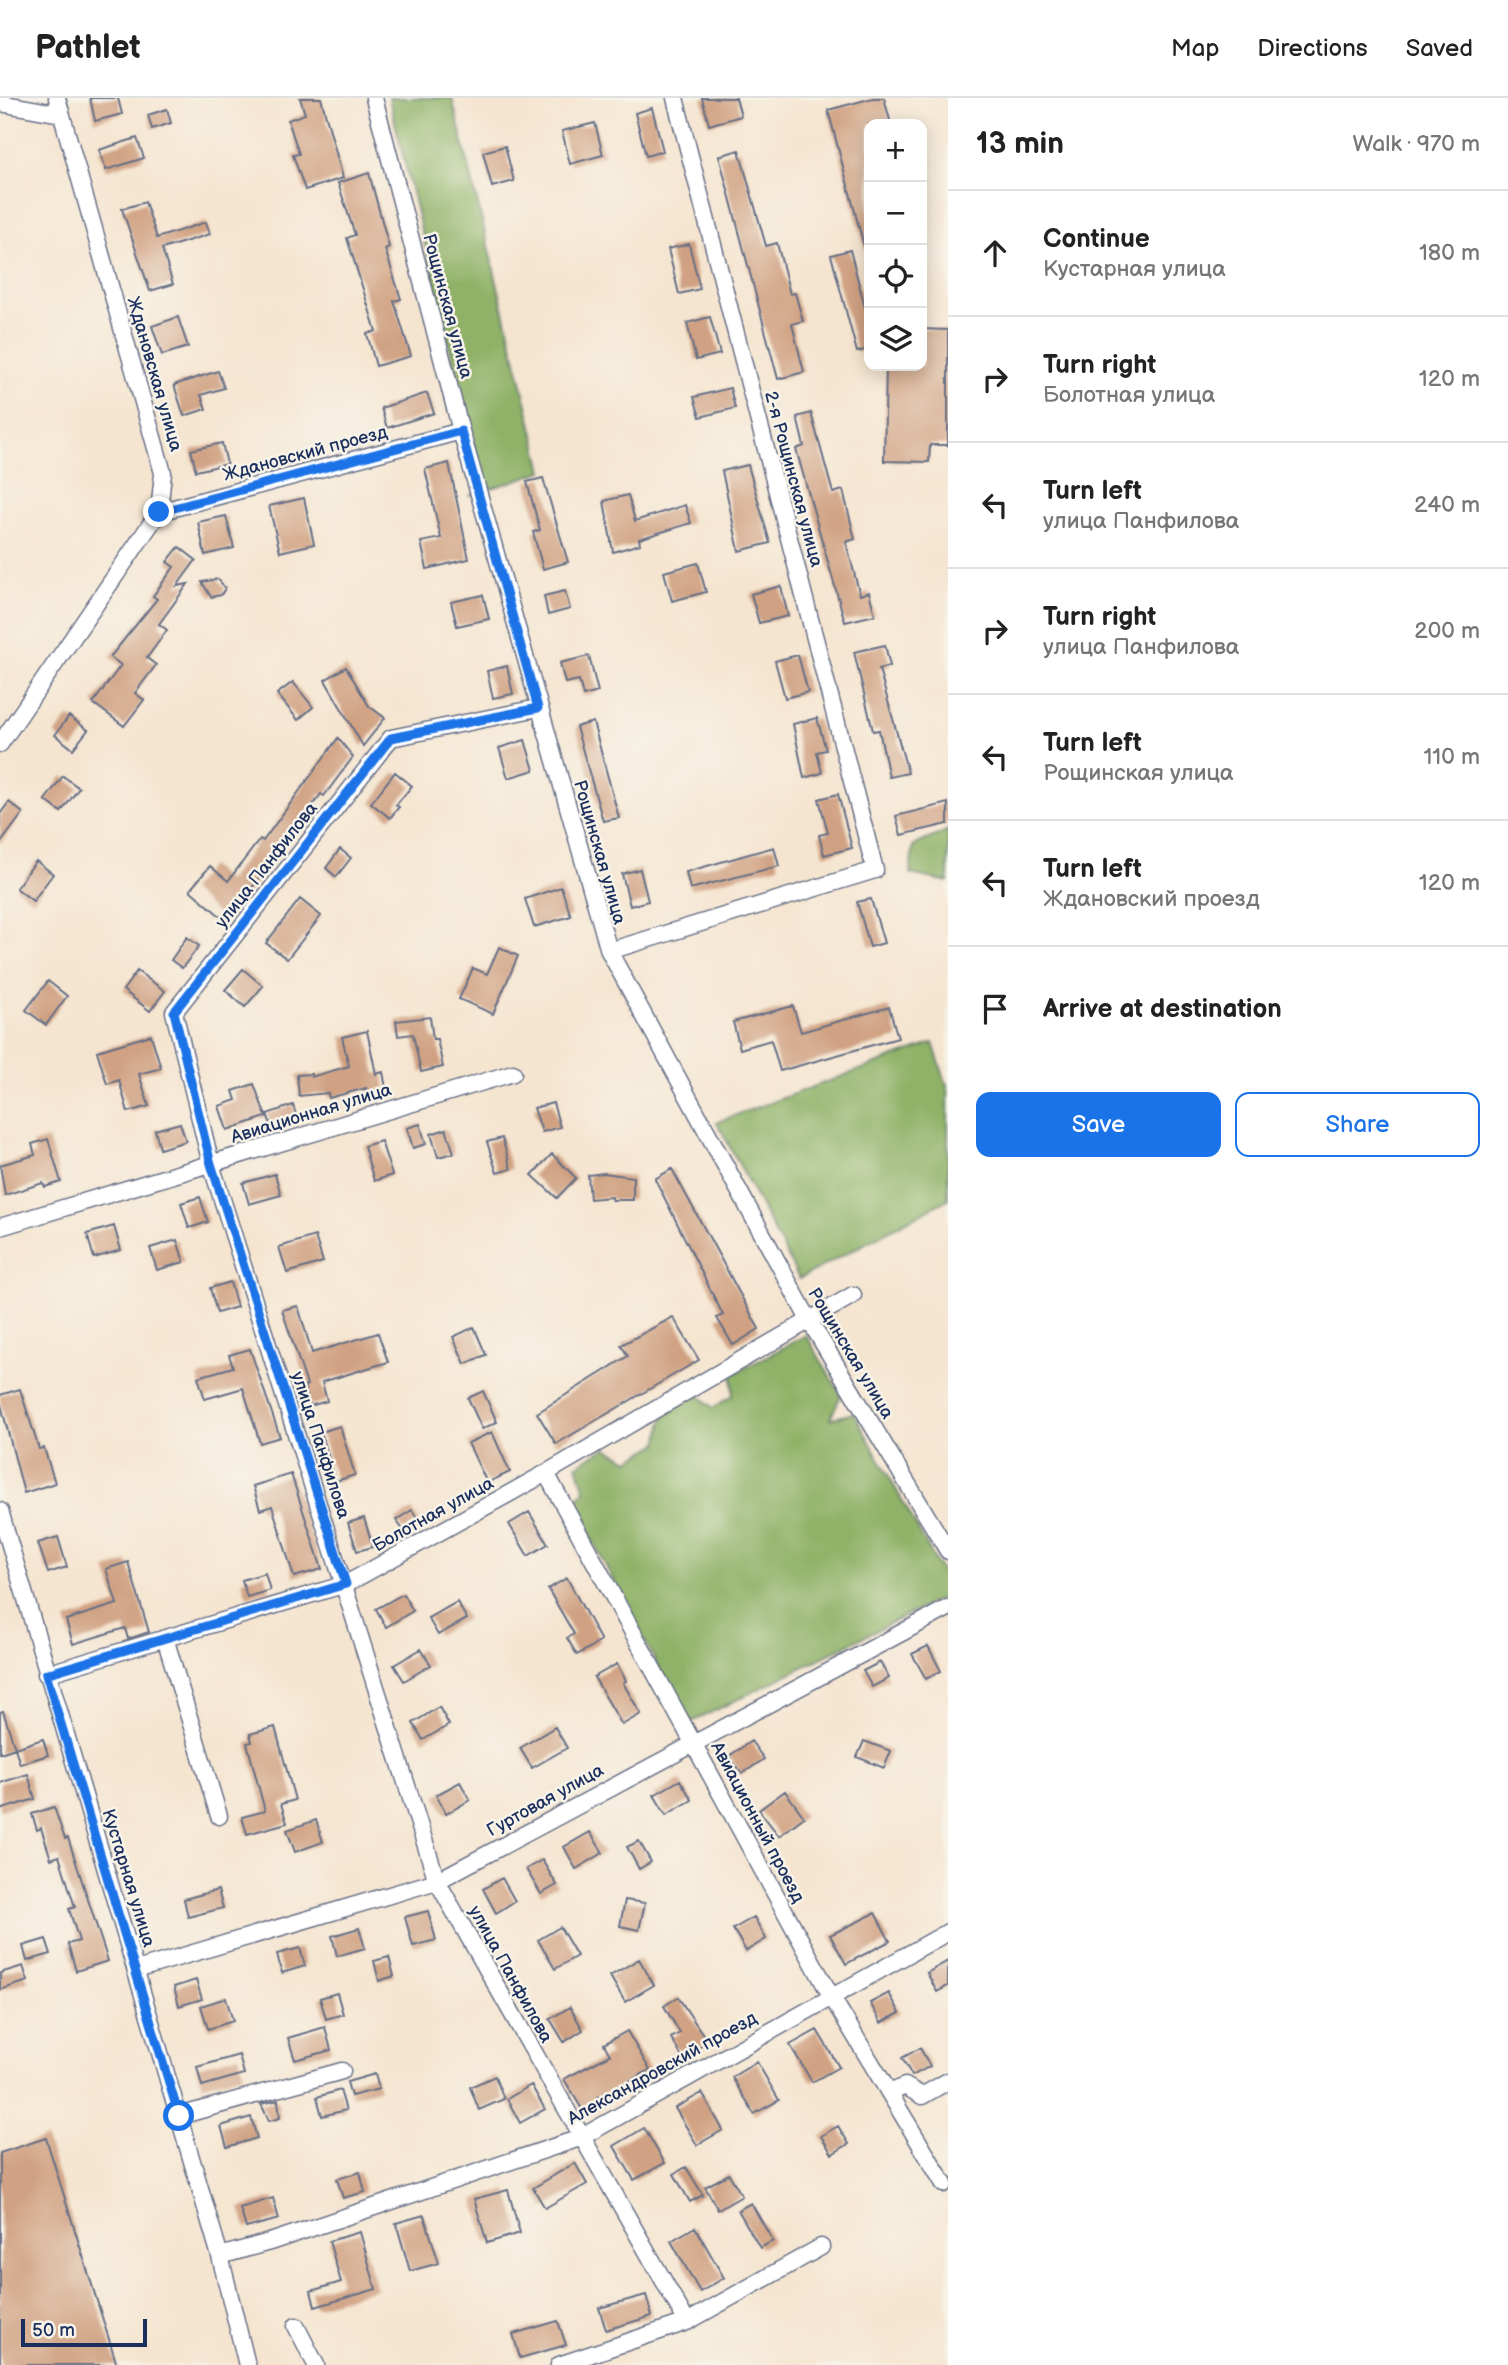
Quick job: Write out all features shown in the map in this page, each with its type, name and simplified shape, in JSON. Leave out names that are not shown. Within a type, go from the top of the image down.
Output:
[{"type":"street","name":"Рощинская улица","points":[[374,98],[461,431],[609,951],[808,1320],[948,1551]]},
{"type":"street","name":"2-я Рощинская улица","points":[[609,951],[875,870],[675,98]]},
{"type":"street","points":[[0,103],[59,106]]},
{"type":"street","name":"Ждановская улица","points":[[0,744],[159,512],[163,473],[59,106]]},
{"type":"street","name":"Ждановский проезд","points":[[159,512],[461,431]]},
{"type":"street","name":"улица Панфилова","points":[[538,708],[391,738],[174,1012],[211,1164],[346,1584],[437,1881],[580,2138],[687,2322]]},
{"type":"street","name":"Авиационная улица","points":[[0,1227],[513,1073]]},
{"type":"street","name":"Болотная улица","points":[[46,1674],[346,1584],[546,1473],[852,1295]]},
{"type":"street","name":"Авиационный проезд","points":[[546,1473],[831,1996],[944,2184]]},
{"type":"street","name":"Кустарная улица","points":[[0,1511],[220,2256],[247,2365]]},
{"type":"street","name":"Гуртовая улица","points":[[136,1970],[437,1881],[693,1741],[948,1608]]},
{"type":"street","points":[[165,1638],[219,1815]]},
{"type":"street","name":"Александровский проезд","points":[[220,2256],[286,2237],[580,2138],[948,1932]]},
{"type":"street","points":[[179,2116],[342,2071]]},
{"type":"street","points":[[890,2094],[905,2086],[922,2096],[948,2081]]},
{"type":"street","points":[[559,2365],[687,2322],[821,2247]]},
{"type":"street","points":[[296,2326],[316,2365]]},
{"type":"green space","points":[[389,98],[452,98],[543,471],[469,496],[484,488]]},
{"type":"green space","points":[[948,830],[948,882],[910,874],[913,846]]},
{"type":"green space","points":[[933,1043],[948,1089],[948,1199],[799,1279],[717,1122]]},
{"type":"green space","points":[[806,1335],[841,1395],[830,1419],[854,1413],[948,1584],[948,1595],[688,1724],[573,1503],[585,1491],[577,1465],[606,1448],[629,1460],[658,1444],[665,1412],[696,1393],[713,1408],[733,1395],[732,1375]]},
{"type":"building","points":[[90,98],[118,98],[122,114],[95,121]]},
{"type":"building","points":[[300,98],[321,98],[343,178],[305,190],[293,155],[299,154],[288,120],[305,114]]},
{"type":"building","points":[[702,98],[736,98],[741,116],[709,125]]},
{"type":"building","points":[[873,98],[884,98],[890,119],[864,119],[864,246],[828,110]]},
{"type":"building","points":[[652,108],[663,151],[646,156],[635,113]]},
{"type":"building","points":[[167,109],[171,123],[152,129],[148,115]]},
{"type":"building","points":[[595,123],[603,155],[570,164],[562,131]]},
{"type":"building","points":[[137,138],[144,158],[106,170],[99,150]]},
{"type":"building","points":[[505,146],[514,181],[492,187],[483,152]]},
{"type":"building","points":[[739,150],[766,246],[777,243],[790,294],[795,293],[803,321],[792,324],[804,372],[778,379],[719,156]]},
{"type":"building","points":[[369,173],[389,247],[385,249],[401,299],[394,301],[411,356],[376,366],[367,334],[376,331],[347,238],[355,235],[338,183]]},
{"type":"building","points":[[145,202],[157,238],[206,222],[210,234],[162,249],[173,284],[150,291],[122,209]]},
{"type":"building","points":[[689,244],[700,289],[679,294],[668,249]]},
{"type":"building","points":[[850,250],[864,303],[864,350],[857,352],[831,255]]},
{"type":"building","points":[[178,317],[188,347],[162,355],[152,326]]},
{"type":"building","points":[[710,317],[720,354],[696,360],[687,323]]},
{"type":"building","points":[[927,329],[948,330],[948,445],[930,445],[929,462],[884,461],[886,371],[927,371]]},
{"type":"building","points":[[218,371],[224,388],[201,395],[206,409],[184,416],[174,385]]},
{"type":"building","points":[[730,388],[735,408],[700,417],[694,397]]},
{"type":"building","points":[[427,393],[434,413],[387,428],[381,408]]},
{"type":"building","points":[[811,413],[833,493],[843,490],[855,539],[846,542],[860,595],[869,592],[875,615],[845,622],[796,449],[804,446],[797,417]]},
{"type":"building","points":[[222,443],[227,464],[196,471],[191,450]]},
{"type":"building","points":[[449,463],[469,559],[427,569],[421,542],[441,538],[425,469]]},
{"type":"building","points":[[748,465],[770,543],[739,551],[722,471]]},
{"type":"building","points":[[543,478],[568,562],[543,569],[533,532],[540,530],[527,482]]},
{"type":"building","points":[[628,495],[635,521],[685,505],[691,523],[639,539],[640,544],[613,552],[604,501]]},
{"type":"building","points":[[304,498],[314,544],[280,552],[269,506]]},
{"type":"building","points":[[226,516],[234,548],[205,555],[198,522]]},
{"type":"building","points":[[179,547],[196,560],[177,586],[188,584],[159,624],[167,630],[147,658],[156,665],[135,693],[144,700],[124,726],[93,703],[121,665],[110,657],[157,599],[153,596],[174,567],[167,562]]},
{"type":"building","points":[[698,563],[706,592],[672,601],[664,572]]},
{"type":"building","points":[[218,579],[225,588],[221,595],[211,597],[202,582]]},
{"type":"building","points":[[781,586],[788,616],[759,623],[751,594]]},
{"type":"building","points":[[565,591],[570,609],[548,615],[544,596]]},
{"type":"building","points":[[483,595],[489,619],[457,626],[451,602]]},
{"type":"building","points":[[885,645],[890,666],[879,669],[908,773],[889,777],[879,730],[873,731],[854,652]]},
{"type":"building","points":[[798,655],[808,692],[785,698],[775,661]]},
{"type":"building","points":[[589,656],[598,692],[583,696],[579,680],[565,683],[560,663]]},
{"type":"building","points":[[507,666],[513,694],[493,698],[487,671]]},
{"type":"building","points":[[346,667],[369,706],[385,718],[363,746],[325,680]]},
{"type":"building","points":[[293,682],[313,707],[298,720],[277,694]]},
{"type":"building","points":[[69,716],[88,730],[73,749],[55,735]]},
{"type":"building","points":[[817,718],[826,750],[817,752],[822,773],[804,778],[793,724]]},
{"type":"building","points":[[593,722],[619,818],[603,821],[576,727]]},
{"type":"building","points":[[338,738],[353,757],[324,796],[321,794],[227,922],[190,890],[210,866],[228,881],[260,839],[263,841]]},
{"type":"building","points":[[525,740],[534,770],[508,778],[499,748]]},
{"type":"building","points":[[395,772],[412,786],[396,805],[399,807],[390,818],[371,803]]},
{"type":"building","points":[[63,776],[79,788],[61,812],[45,800]]},
{"type":"building","points":[[838,794],[852,848],[824,855],[819,835],[828,833],[819,799]]},
{"type":"building","points":[[9,802],[23,813],[0,844],[0,814]]},
{"type":"building","points":[[948,803],[948,824],[901,835],[896,816]]},
{"type":"building","points":[[774,847],[779,866],[690,889],[686,872]]},
{"type":"building","points":[[340,849],[351,858],[336,877],[326,868]]},
{"type":"building","points":[[36,861],[53,874],[33,901],[16,888]]},
{"type":"building","points":[[640,869],[648,901],[630,906],[622,874]]},
{"type":"building","points":[[561,887],[571,916],[534,927],[525,899]]},
{"type":"building","points":[[300,899],[321,916],[287,959],[266,943]]},
{"type":"building","points":[[871,899],[884,943],[870,947],[857,902]]},
{"type":"building","points":[[187,937],[199,946],[182,968],[171,960]]},
{"type":"building","points":[[499,947],[518,956],[493,1014],[459,999],[473,968],[487,974]]},
{"type":"building","points":[[243,969],[263,986],[245,1007],[225,990]]},
{"type":"building","points":[[137,971],[165,991],[150,1011],[123,990]]},
{"type":"building","points":[[48,981],[67,996],[46,1025],[26,1010]]},
{"type":"building","points":[[793,1006],[801,1032],[889,1007],[898,1038],[780,1071],[771,1040],[740,1049],[733,1022]]},
{"type":"building","points":[[430,1017],[433,1039],[437,1039],[443,1067],[421,1072],[413,1034],[398,1036],[396,1021]]},
{"type":"building","points":[[367,1031],[376,1074],[383,1072],[386,1088],[367,1092],[366,1088],[329,1098],[328,1093],[299,1096],[297,1075],[311,1074],[311,1077],[349,1066],[342,1037]]},
{"type":"building","points":[[151,1035],[161,1068],[139,1074],[149,1106],[128,1112],[119,1080],[107,1084],[97,1051]]},
{"type":"building","points":[[254,1084],[266,1117],[227,1130],[219,1106],[236,1100],[233,1091]]},
{"type":"building","points":[[553,1103],[560,1127],[542,1132],[534,1108]]},
{"type":"building","points":[[293,1105],[298,1122],[273,1130],[267,1114]]},
{"type":"building","points":[[180,1123],[186,1141],[160,1149],[155,1130]]},
{"type":"building","points":[[420,1124],[426,1144],[413,1148],[407,1128]]},
{"type":"building","points":[[446,1129],[454,1153],[438,1157],[431,1134]]},
{"type":"building","points":[[502,1138],[511,1169],[497,1173],[487,1142]]},
{"type":"building","points":[[48,1139],[61,1182],[45,1187],[43,1183],[5,1195],[0,1165],[35,1155],[32,1144]]},
{"type":"building","points":[[381,1141],[392,1175],[374,1181],[364,1146]]},
{"type":"building","points":[[552,1154],[576,1178],[557,1198],[532,1175]]},
{"type":"building","points":[[672,1169],[759,1329],[733,1345],[717,1318],[723,1315],[655,1179]]},
{"type":"building","points":[[604,1173],[633,1177],[633,1200],[612,1200],[612,1197],[590,1199],[588,1175]]},
{"type":"building","points":[[275,1174],[281,1195],[249,1204],[243,1183]]},
{"type":"building","points":[[200,1197],[208,1222],[189,1228],[181,1203]]},
{"type":"building","points":[[114,1226],[121,1250],[94,1258],[87,1234]]},
{"type":"building","points":[[315,1236],[323,1262],[287,1273],[279,1247]]},
{"type":"building","points":[[177,1240],[184,1262],[157,1270],[150,1248]]},
{"type":"building","points":[[230,1282],[237,1307],[217,1313],[210,1288]]},
{"type":"building","points":[[298,1306],[312,1353],[378,1333],[388,1362],[322,1382],[327,1401],[310,1406],[304,1386],[307,1385],[282,1310]]},
{"type":"building","points":[[673,1317],[699,1360],[556,1444],[537,1413],[628,1356],[621,1345]]},
{"type":"building","points":[[474,1327],[486,1355],[465,1364],[453,1337]]},
{"type":"building","points":[[250,1349],[280,1437],[260,1443],[243,1388],[205,1399],[198,1377],[233,1367],[229,1355]]},
{"type":"building","points":[[20,1389],[39,1449],[44,1448],[55,1483],[24,1493],[0,1401],[0,1395]]},
{"type":"building","points":[[483,1391],[497,1422],[482,1429],[468,1398]]},
{"type":"building","points":[[340,1426],[355,1475],[336,1481],[321,1432]]},
{"type":"building","points":[[492,1432],[510,1472],[487,1483],[468,1443]]},
{"type":"building","points":[[291,1474],[322,1569],[294,1577],[272,1506],[260,1510],[253,1486]]},
{"type":"building","points":[[412,1510],[419,1521],[404,1531],[396,1520]]},
{"type":"building","points":[[529,1512],[548,1544],[528,1556],[509,1524]]},
{"type":"building","points":[[364,1518],[373,1547],[357,1551],[348,1523]]},
{"type":"building","points":[[58,1537],[67,1567],[48,1573],[38,1543]]},
{"type":"building","points":[[128,1562],[149,1632],[128,1639],[125,1628],[73,1644],[66,1620],[117,1604],[106,1569]]},
{"type":"building","points":[[265,1573],[270,1590],[247,1597],[242,1580]]},
{"type":"building","points":[[567,1578],[601,1641],[577,1655],[567,1638],[574,1634],[548,1589]]},
{"type":"building","points":[[403,1594],[413,1611],[386,1627],[376,1609]]},
{"type":"building","points":[[457,1602],[467,1619],[438,1635],[428,1618]]},
{"type":"building","points":[[928,1646],[941,1671],[926,1679],[912,1654]]},
{"type":"building","points":[[421,1649],[431,1665],[404,1681],[394,1665]]},
{"type":"building","points":[[880,1662],[889,1678],[872,1687],[863,1671]]},
{"type":"building","points":[[617,1664],[626,1681],[623,1683],[641,1714],[622,1725],[594,1677]]},
{"type":"building","points":[[439,1707],[449,1725],[423,1740],[413,1723]]},
{"type":"building","points":[[3,1711],[15,1748],[0,1753],[0,1712]]},
{"type":"building","points":[[275,1727],[295,1800],[281,1804],[287,1823],[247,1834],[242,1817],[265,1811],[247,1743],[252,1742],[250,1734]]},
{"type":"building","points":[[555,1727],[567,1748],[532,1768],[520,1748]]},
{"type":"building","points":[[43,1739],[48,1755],[20,1764],[15,1748]]},
{"type":"building","points":[[751,1741],[764,1759],[742,1774],[729,1756]]},
{"type":"building","points":[[864,1741],[891,1751],[884,1768],[857,1757]]},
{"type":"building","points":[[28,1774],[35,1799],[0,1810],[0,1783]]},
{"type":"building","points":[[680,1780],[692,1800],[666,1815],[654,1795]]},
{"type":"building","points":[[460,1782],[470,1800],[446,1814],[436,1795]]},
{"type":"building","points":[[785,1791],[804,1817],[779,1836],[759,1810]]},
{"type":"building","points":[[54,1807],[65,1839],[68,1838],[108,1961],[76,1971],[68,1944],[79,1941],[69,1909],[75,1907],[59,1856],[51,1859],[41,1828],[37,1830],[32,1814]]},
{"type":"building","points":[[316,1820],[323,1842],[295,1852],[287,1830]]},
{"type":"building","points":[[590,1832],[603,1853],[576,1869],[564,1847]]},
{"type":"building","points":[[639,1841],[651,1862],[639,1869],[627,1847]]},
{"type":"building","points":[[542,1860],[557,1885],[541,1894],[526,1869]]},
{"type":"building","points":[[502,1878],[515,1901],[496,1913],[483,1889]]},
{"type":"building","points":[[218,1890],[223,1908],[188,1917],[184,1899]]},
{"type":"building","points":[[625,1900],[645,1903],[639,1930],[620,1926]]},
{"type":"building","points":[[428,1911],[436,1940],[413,1946],[405,1917]]},
{"type":"building","points":[[875,1913],[890,1941],[846,1964],[830,1935]]},
{"type":"building","points":[[754,1917],[766,1939],[746,1951],[733,1929]]},
{"type":"building","points":[[560,1927],[577,1956],[555,1969],[538,1940]]},
{"type":"building","points":[[359,1928],[365,1948],[337,1956],[332,1936]]},
{"type":"building","points":[[46,1939],[51,1954],[27,1961],[23,1946]]},
{"type":"building","points":[[300,1948],[305,1966],[282,1973],[277,1954]]},
{"type":"building","points":[[389,1957],[394,1976],[379,1981],[374,1961]]},
{"type":"building","points":[[639,1959],[654,1985],[625,2002],[610,1976]]},
{"type":"building","points":[[948,1961],[948,1986],[937,1992],[927,1973]]},
{"type":"building","points":[[23,1966],[28,1981],[0,1990],[0,1973]]},
{"type":"building","points":[[196,1980],[202,1999],[179,2006],[174,1987]]},
{"type":"building","points":[[337,1993],[343,2014],[326,2019],[320,1998]]},
{"type":"building","points":[[889,1993],[900,2013],[881,2023],[870,2003]]},
{"type":"building","points":[[678,1997],[708,2042],[682,2057],[671,2038],[680,2033],[664,2006]]},
{"type":"building","points":[[226,1998],[233,2021],[208,2029],[201,2006]]},
{"type":"building","points":[[570,2007],[583,2030],[564,2042],[550,2019]]},
{"type":"building","points":[[325,2027],[331,2050],[295,2060],[288,2038]]},
{"type":"building","points":[[817,2030],[839,2067],[812,2082],[790,2045]]},
{"type":"building","points":[[627,2031],[650,2070],[597,2098],[602,2107],[586,2116],[564,2079],[610,2055],[604,2044]]},
{"type":"building","points":[[920,2048],[930,2066],[912,2076],[902,2058]]},
{"type":"building","points":[[239,2055],[244,2074],[202,2086],[197,2067]]},
{"type":"building","points":[[757,2062],[779,2100],[754,2114],[732,2077]]},
{"type":"building","points":[[375,2074],[379,2089],[351,2096],[347,2082]]},
{"type":"building","points":[[495,2076],[504,2099],[479,2110],[470,2087]]},
{"type":"building","points":[[531,2085],[545,2109],[520,2123],[507,2099]]},
{"type":"building","points":[[340,2090],[346,2110],[322,2116],[317,2097]]},
{"type":"building","points":[[702,2093],[723,2130],[697,2145],[675,2108]]},
{"type":"building","points":[[278,2100],[280,2118],[269,2121],[261,2104]]},
{"type":"building","points":[[251,2117],[257,2138],[227,2147],[221,2126]]},
{"type":"building","points":[[838,2126],[849,2144],[832,2154],[821,2136]]},
{"type":"building","points":[[644,2128],[665,2163],[634,2180],[614,2146]]},
{"type":"building","points":[[46,2138],[117,2365],[0,2365],[0,2153]]},
{"type":"building","points":[[575,2163],[587,2184],[545,2208],[533,2188]]},
{"type":"building","points":[[686,2167],[703,2195],[690,2202],[674,2174]]},
{"type":"building","points":[[360,2172],[365,2192],[343,2198],[337,2179]]},
{"type":"building","points":[[729,2174],[742,2196],[718,2210],[705,2187]]},
{"type":"building","points":[[508,2190],[520,2233],[487,2243],[474,2199]]},
{"type":"building","points":[[273,2198],[279,2219],[246,2228],[240,2208]]},
{"type":"building","points":[[751,2203],[773,2241],[760,2248],[738,2210]]},
{"type":"building","points":[[424,2215],[439,2263],[410,2271],[396,2223]]},
{"type":"building","points":[[695,2227],[724,2278],[700,2292],[671,2241]]},
{"type":"building","points":[[360,2232],[376,2289],[315,2307],[311,2291],[341,2282],[329,2241]]},
{"type":"building","points":[[646,2295],[652,2316],[606,2330],[599,2308]]},
{"type":"building","points":[[558,2321],[566,2345],[520,2358],[513,2334]]},
{"type":"route","points":[[159,512],[461,431],[538,708],[391,738],[174,1012],[211,1164],[346,1584],[46,1674],[179,2116]]}]
